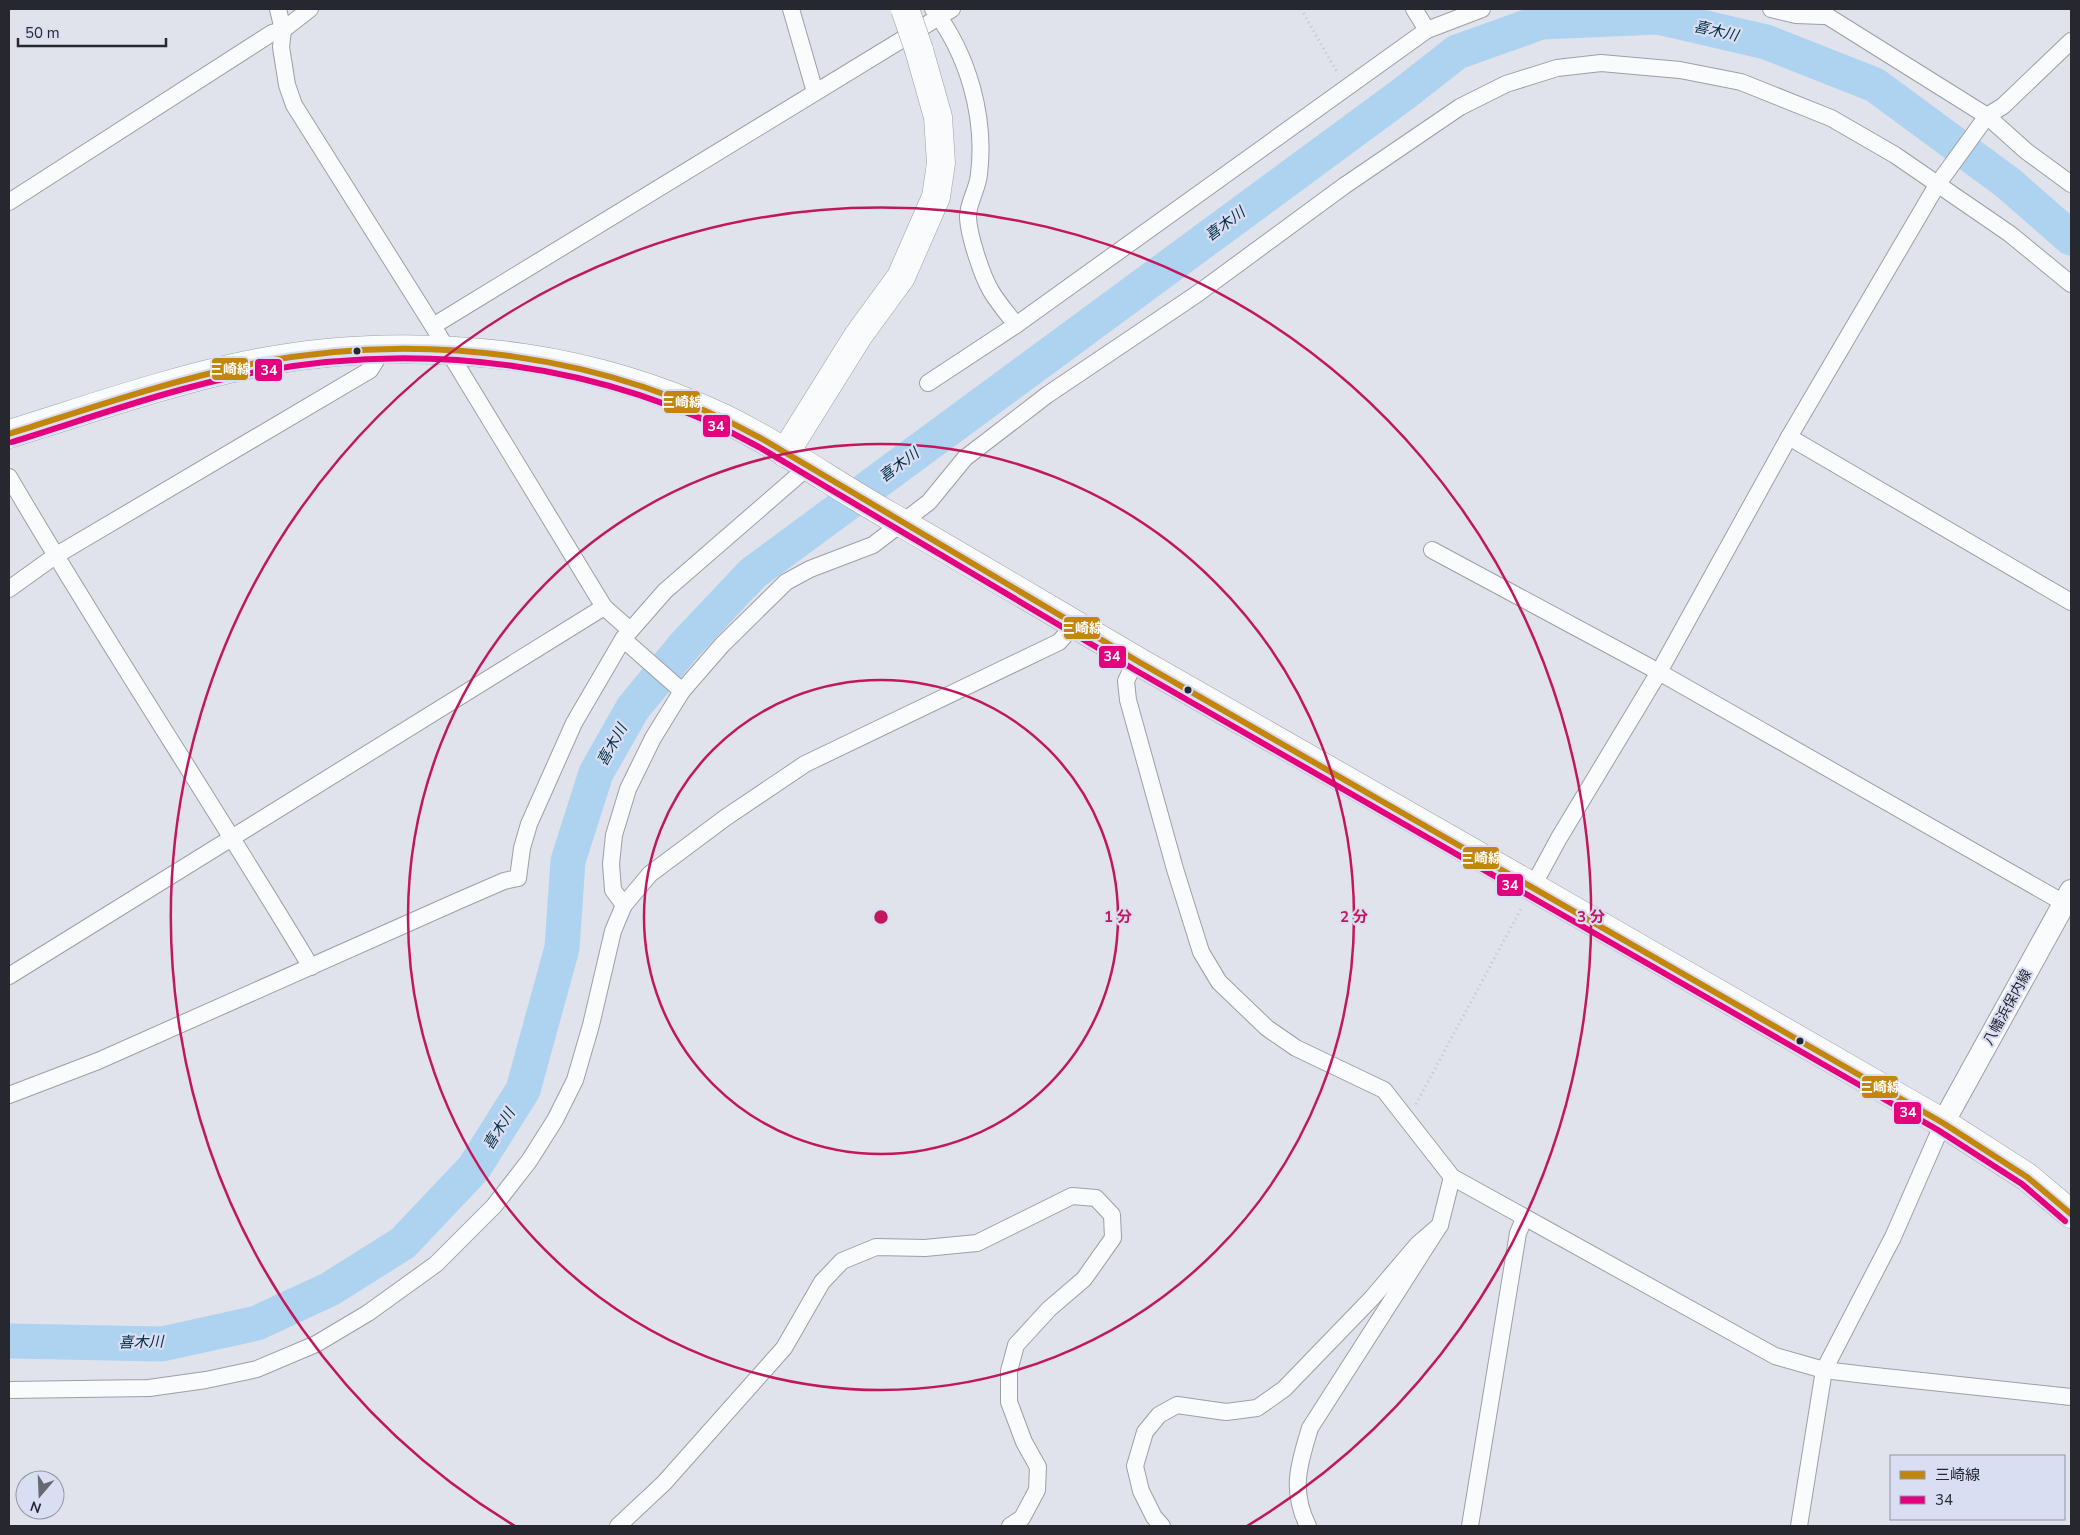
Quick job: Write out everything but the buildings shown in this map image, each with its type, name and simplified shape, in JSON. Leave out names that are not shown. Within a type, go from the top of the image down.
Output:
[{"type":"highway","points":[[785,453],[858,336],[901,277],[936,198],[941,163],[938,117],[905,9]]},
{"type":"highway","points":[[9,434],[162,387],[247,365],[312,354],[382,349],[448,350],[524,358],[588,370],[687,402],[725,419],[815,470],[1136,660],[1533,886],[1943,1123],[2027,1177],[2071,1214]]},
{"type":"main road","name":"八幡浜保内線","points":[[1943,1123],[2069,900]]},
{"type":"street","points":[[278,9],[284,30],[281,48],[287,85],[294,105],[434,326],[604,607],[627,638],[678,688]]},
{"type":"street","points":[[9,202],[272,33],[284,30],[310,9]]},
{"type":"street","points":[[791,9],[815,92]]},
{"type":"street","points":[[1414,9],[1427,30]]},
{"type":"street","points":[[928,384],[1016,325],[1427,30],[1482,9]]},
{"type":"street","points":[[1771,9],[1796,16],[1819,12],[1870,41],[1984,120],[2071,184]]},
{"type":"street","points":[[434,326],[815,92],[941,11],[971,82],[981,146],[979,176],[967,215],[969,232],[990,290],[1016,325]]},
{"type":"street","points":[[1533,886],[1559,838],[1659,672],[1790,437],[1939,183],[1984,120],[2003,106],[2071,41]]},
{"type":"street","points":[[624,905],[612,890],[611,864],[614,835],[628,789],[678,688],[786,582],[810,569],[873,545],[896,519],[929,502],[965,458],[1047,395],[1197,294],[1344,186],[1444,117],[1506,84],[1557,68],[1601,63],[1680,70],[1741,82],[1831,118],[1895,155],[1939,183],[2010,234],[2071,284]]},
{"type":"street","points":[[9,588],[55,556],[370,370],[382,349]]},
{"type":"street","points":[[1790,437],[2071,602]]},
{"type":"street","points":[[9,1095],[98,1060],[458,901],[518,878],[522,848],[529,824],[574,724],[627,638],[664,591],[815,470]]},
{"type":"street","points":[[9,477],[55,556],[234,838],[311,966]]},
{"type":"street","points":[[1432,550],[1659,672],[2069,900]]},
{"type":"street","points":[[9,976],[604,607]]},
{"type":"street","points":[[9,1390],[149,1388],[206,1380],[257,1369],[316,1344],[368,1313],[436,1264],[494,1206],[530,1160],[555,1120],[574,1080],[591,1025],[614,931],[624,905],[650,874],[725,818],[805,764],[1059,642],[1075,624]]},
{"type":"street","points":[[1136,660],[1126,681],[1128,700],[1175,869],[1198,943],[1219,982],[1267,1028],[1296,1048],[1384,1090],[1452,1177],[1524,1219],[1775,1356],[1824,1370],[2071,1397]]},
{"type":"street","points":[[1799,1526],[1824,1370],[1893,1237],[1943,1123]]},
{"type":"street","points":[[1308,1526],[1303,1516],[1296,1489],[1299,1462],[1310,1428],[1440,1225],[1452,1177]]},
{"type":"street","points":[[618,1526],[664,1482],[784,1348],[822,1282],[842,1261],[876,1247],[925,1248],[976,1243],[1072,1196],[1096,1198],[1112,1215],[1113,1238],[1084,1279],[1049,1309],[1016,1345],[1008,1371],[1009,1402],[1024,1442],[1038,1467],[1037,1490],[1022,1518],[1010,1526]]},
{"type":"street","points":[[1470,1526],[1518,1233],[1524,1219]]},
{"type":"street","points":[[1162,1526],[1154,1517],[1141,1491],[1135,1466],[1145,1432],[1160,1415],[1177,1405],[1226,1412],[1257,1408],[1284,1389],[1372,1298],[1418,1244],[1440,1225]]},
{"type":"path","points":[[1302,9],[1346,88]]},
{"type":"path","points":[[1408,1119],[1533,886]]},
{"type":"waterway","name":"喜木川","points":[[9,1341],[162,1344],[257,1323],[330,1289],[403,1243],[474,1168],[523,1090],[562,948],[568,861],[596,773],[633,708],[685,645],[753,573],[1402,95],[1457,52],[1541,22],[1658,17],[1766,42],[1875,85],[2008,183],[2071,238]]},
{"type":"transit line","name":"三崎線","points":[[9,434],[127,396],[186,379],[246,365],[312,354],[379,349],[446,350],[512,356],[578,369],[642,387],[704,410],[764,440],[1139,662],[1943,1123],[2027,1177],[2071,1214]]},
{"type":"transit line","name":"34","points":[[12,442],[130,404],[190,387],[251,373],[316,363],[381,359],[447,360],[512,366],[576,378],[639,395],[700,418],[759,447],[1135,670],[1938,1130],[2022,1184],[2065,1221]]}]
